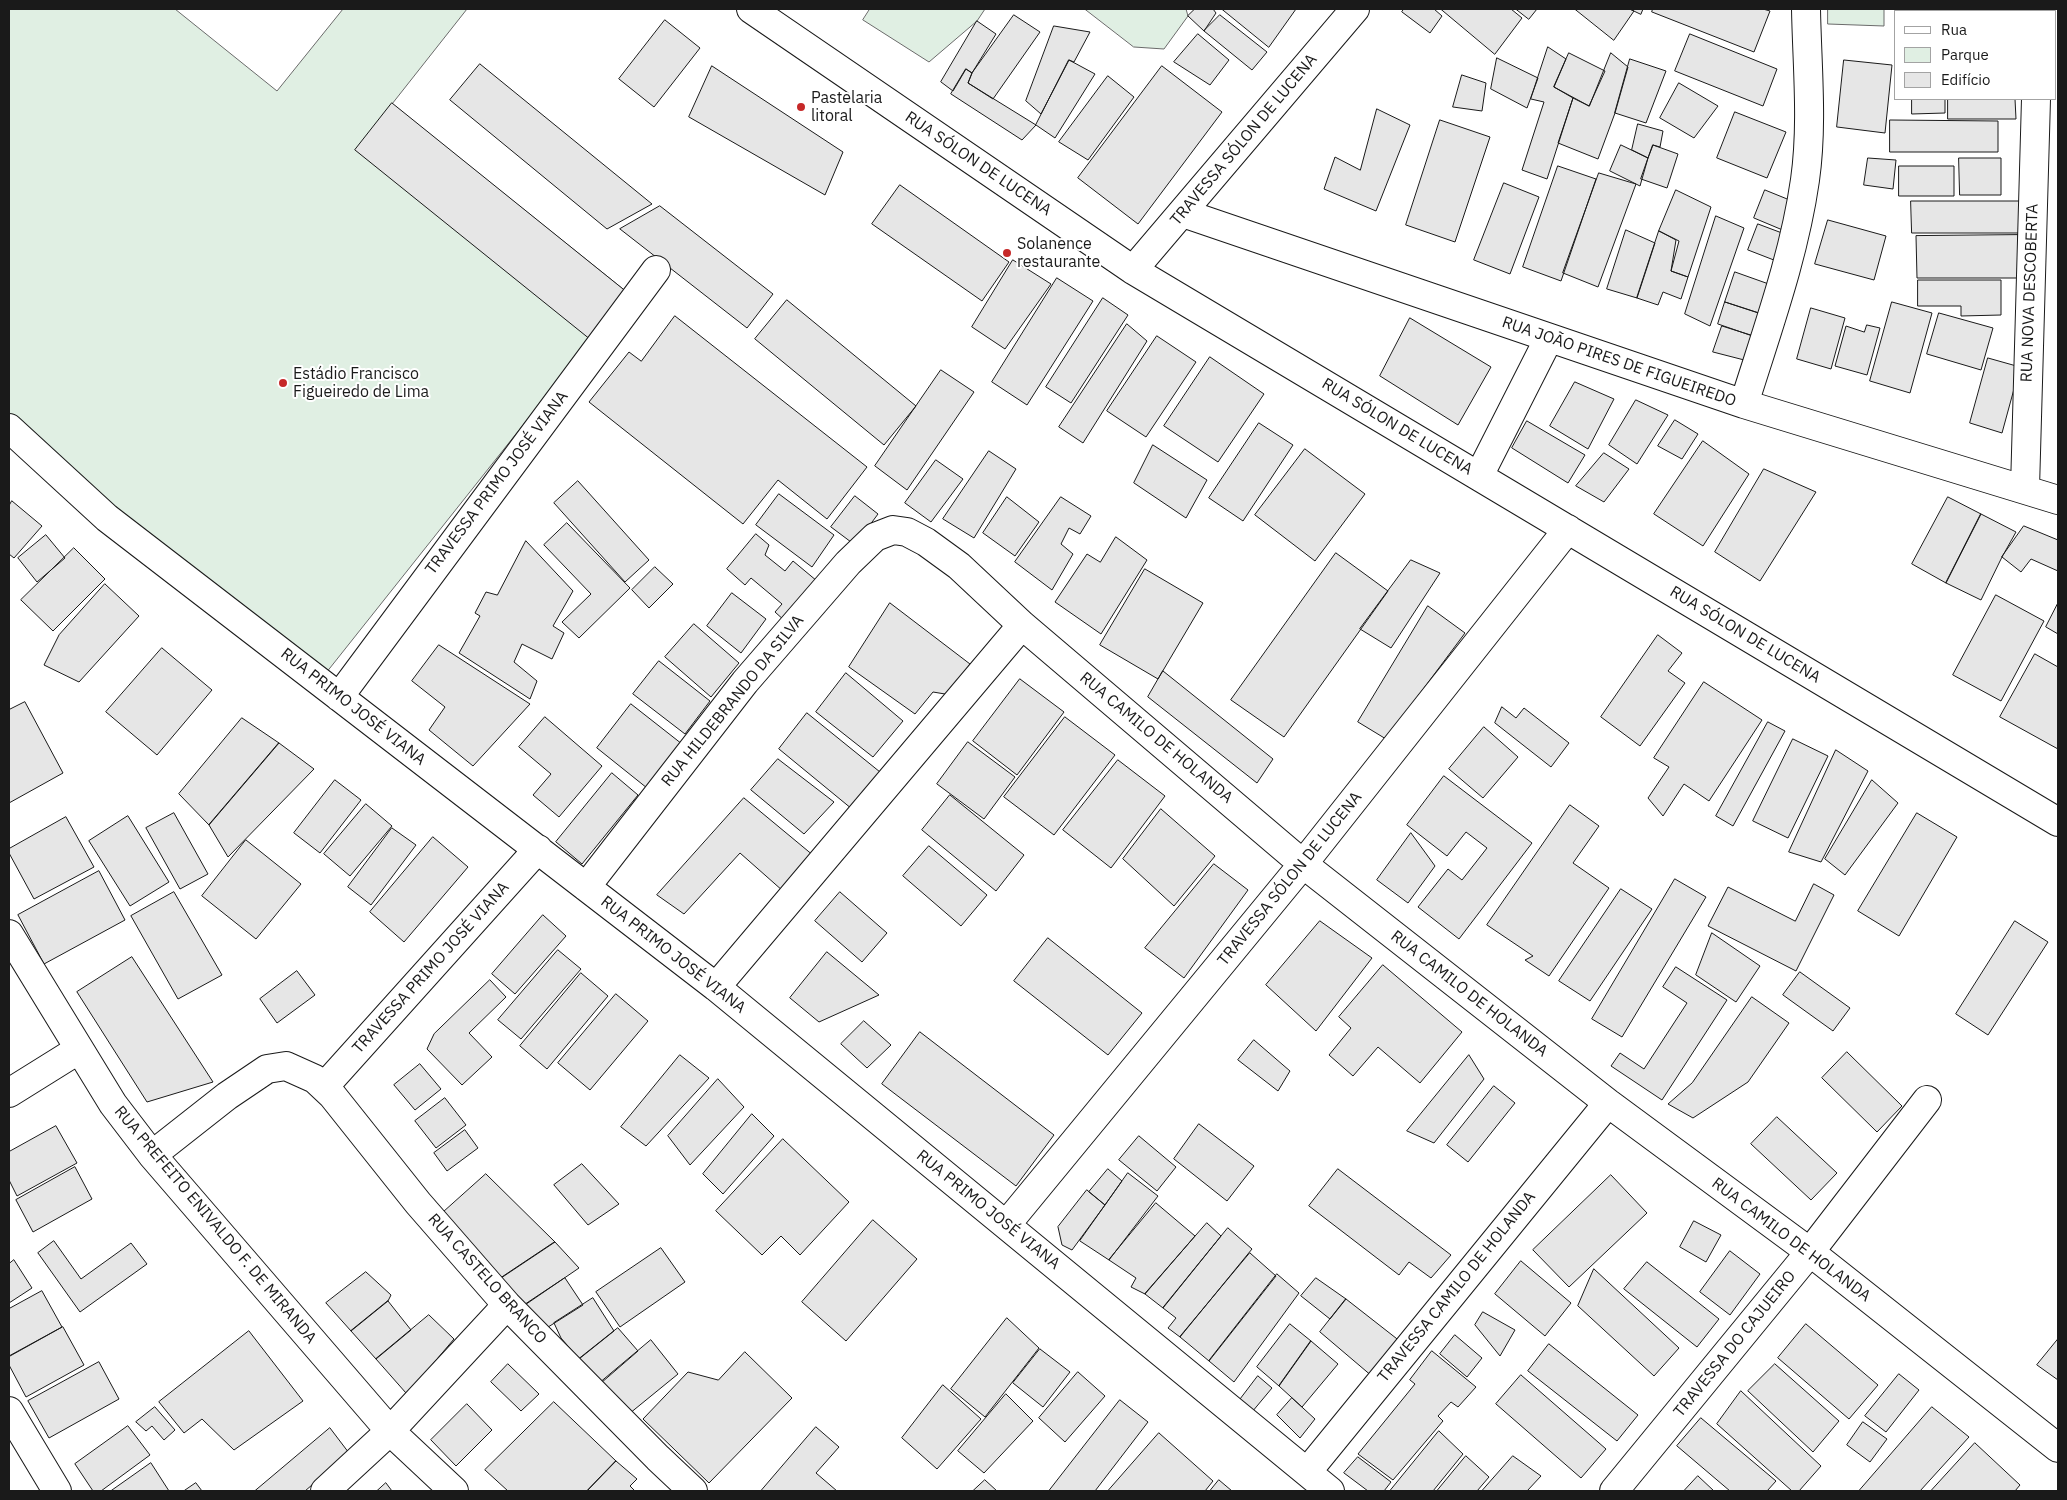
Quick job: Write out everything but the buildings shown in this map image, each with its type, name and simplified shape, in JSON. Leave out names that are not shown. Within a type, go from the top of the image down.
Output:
[{"type":"street","name":"RUA SÓLON DE LUCENA","points":[[751,9],[1132,270],[2058,822]]},
{"type":"street","name":"TRAVESSA SÓLON DE LUCENA","points":[[1132,270],[1183,213],[1355,9]]},
{"type":"street","points":[[1744,404],[1794,243],[1805,179],[1809,125],[1806,9]]},
{"type":"street","name":"RUA NOVA DESCOBERTA","points":[[2025,488],[2036,100]]},
{"type":"street","name":"RUA JOÃO PIRES DE FIGUEIREDO","points":[[1183,213],[1744,404],[2025,488],[2058,500]]},
{"type":"street","name":"TRAVESSA PRIMO JOSÉ VIANA","points":[[339,696],[656,270]]},
{"type":"street","points":[[1479,476],[1550,338]]},
{"type":"street","name":"RUA PRIMO JOSÉ VIANA","points":[[9,428],[107,518],[716,987],[1318,1485]]},
{"type":"street","name":"TRAVESSA SÓLON DE LUCENA","points":[[1006,1225],[1303,864],[1568,529]]},
{"type":"street","name":"RUA CAMILO DE HOLANDA","points":[[893,530],[915,535],[959,566],[1022,625],[1303,864],[1608,1103],[1810,1252],[2057,1443]]},
{"type":"street","name":"RUA HILDEBRANDO DA SILVA","points":[[586,887],[758,667],[848,563],[875,537],[893,530]]},
{"type":"street","points":[[716,987],[1022,625]]},
{"type":"street","name":"TRAVESSA PRIMO JOSÉ VIANA","points":[[324,1087],[538,849]]},
{"type":"street","name":"RUA PREFEITO ENIVALDO F. DE MIRANDA","points":[[9,934],[78,1050],[113,1104],[152,1155],[390,1431],[454,1491]]},
{"type":"street","points":[[9,1093],[78,1050]]},
{"type":"street","name":"RUA CASTELO BRANCO","points":[[152,1155],[257,1074],[267,1069],[286,1066],[315,1079],[324,1087],[418,1203],[507,1305],[693,1491]]},
{"type":"street","name":"TRAVESSA DO CAJUEIRO","points":[[1614,1491],[1810,1252],[1927,1100]]},
{"type":"street","name":"TRAVESSA CAMILO DE HOLANDA","points":[[1318,1485],[1608,1103]]},
{"type":"street","points":[[325,1491],[390,1431],[507,1305]]},
{"type":"street","points":[[9,1411],[57,1491]]},
{"type":"green space","name":"Estádio Francisco Figueiredo de Lima","points":[[9,9],[175,9],[277,91],[343,9],[467,9],[392,104],[628,293],[322,678],[9,427]]},
{"type":"green space","points":[[870,9],[985,9],[977,21],[929,62],[863,20]]},
{"type":"green space","points":[[1085,9],[1186,9],[1188,16],[1164,49],[1134,47]]},
{"type":"green space","points":[[1828,9],[1884,9],[1884,26],[1828,24]]},
{"type":"place","name":"Pastelaria litoral","points":[[801,107]]},
{"type":"place","name":"Solanence restaurante","points":[[1007,253]]},
{"type":"place","name":"Estádio Francisco Figueiredo de Lima","points":[[283,383]]}]
